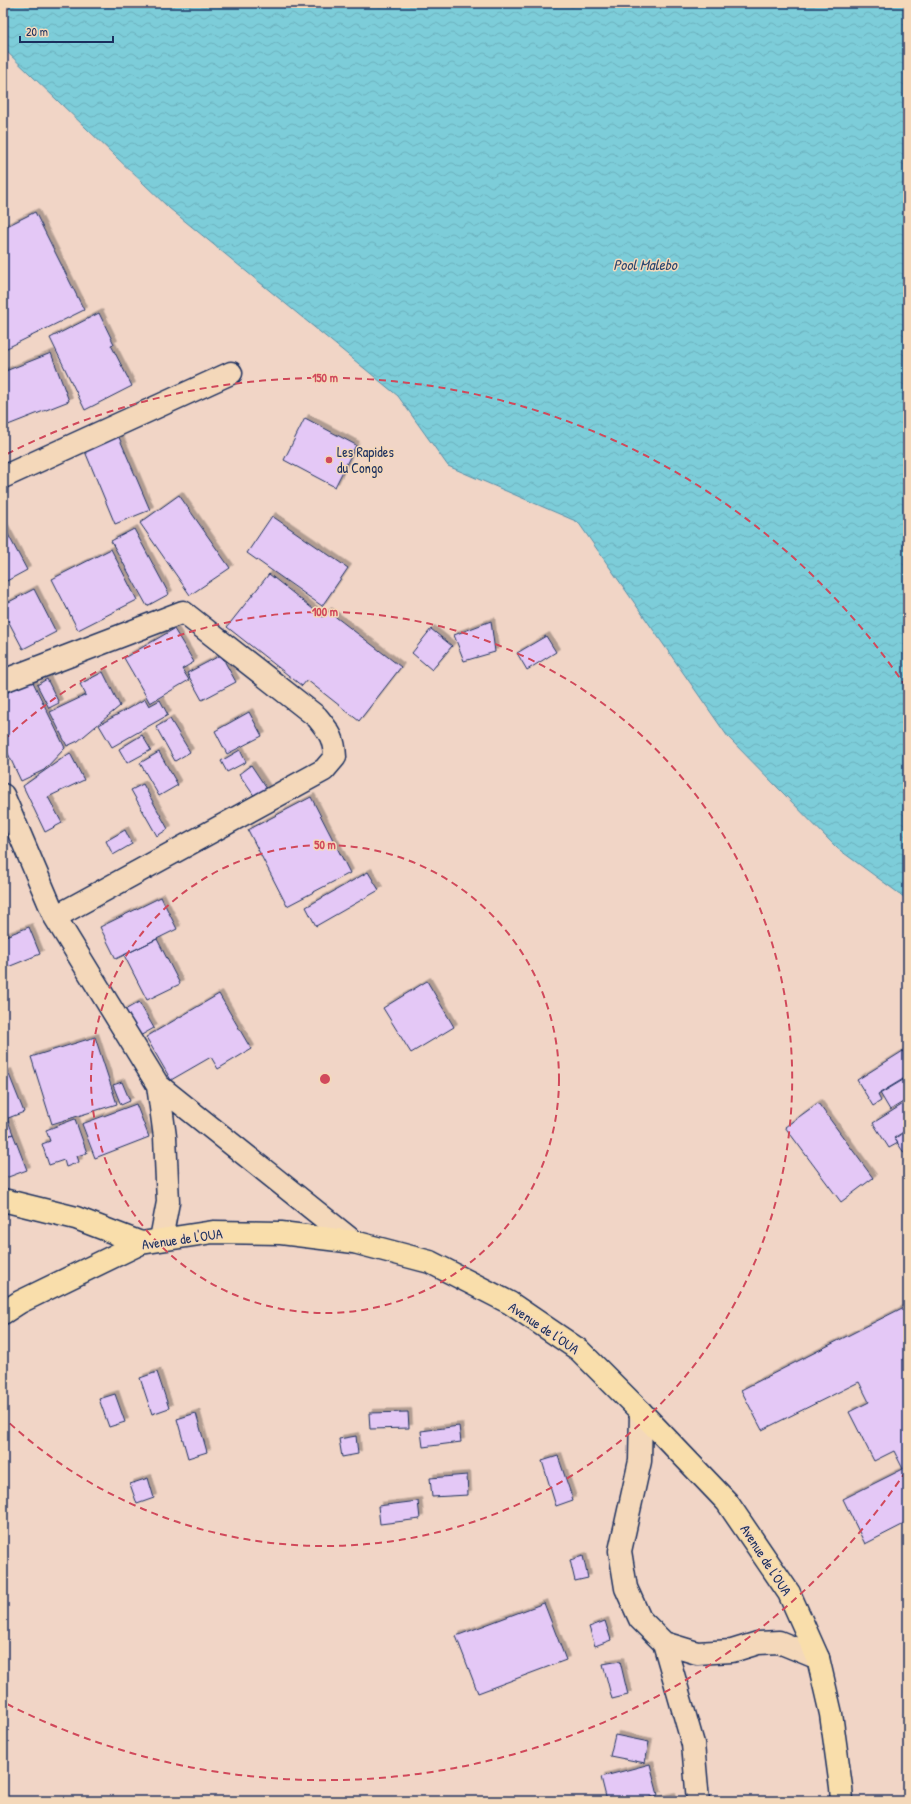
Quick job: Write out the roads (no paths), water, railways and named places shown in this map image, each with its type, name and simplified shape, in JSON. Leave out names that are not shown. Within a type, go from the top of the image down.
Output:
[{"type":"main road","points":[[3,1200],[76,1218],[151,1241]]},
{"type":"main road","name":"Avenue de l'OUA","points":[[9,1302],[151,1241],[212,1232],[281,1233],[354,1242],[430,1262],[510,1303],[579,1350],[641,1412],[727,1502],[788,1593],[818,1658],[831,1714],[842,1801]]},
{"type":"street","points":[[3,477],[231,373]]},
{"type":"street","points":[[3,680],[183,612],[317,717],[331,734],[335,745],[335,756],[324,770],[55,917]]},
{"type":"street","points":[[3,795],[55,917],[158,1085],[354,1242]]},
{"type":"street","points":[[151,1241],[168,1202],[165,1137],[158,1085]]},
{"type":"street","points":[[641,1412],[640,1461],[620,1551],[626,1588],[640,1619],[664,1643],[697,1653],[732,1651],[758,1643],[779,1642],[818,1658]]},
{"type":"street","points":[[664,1643],[693,1744],[698,1801]]},
{"type":"water","name":"Pool Malebo","points":[[3,3],[908,3],[908,900],[837,848],[728,737],[578,522],[448,466],[398,396],[169,208],[3,48]]},
{"type":"place","name":"Les Rapides du Congo","points":[[329,460]]}]
